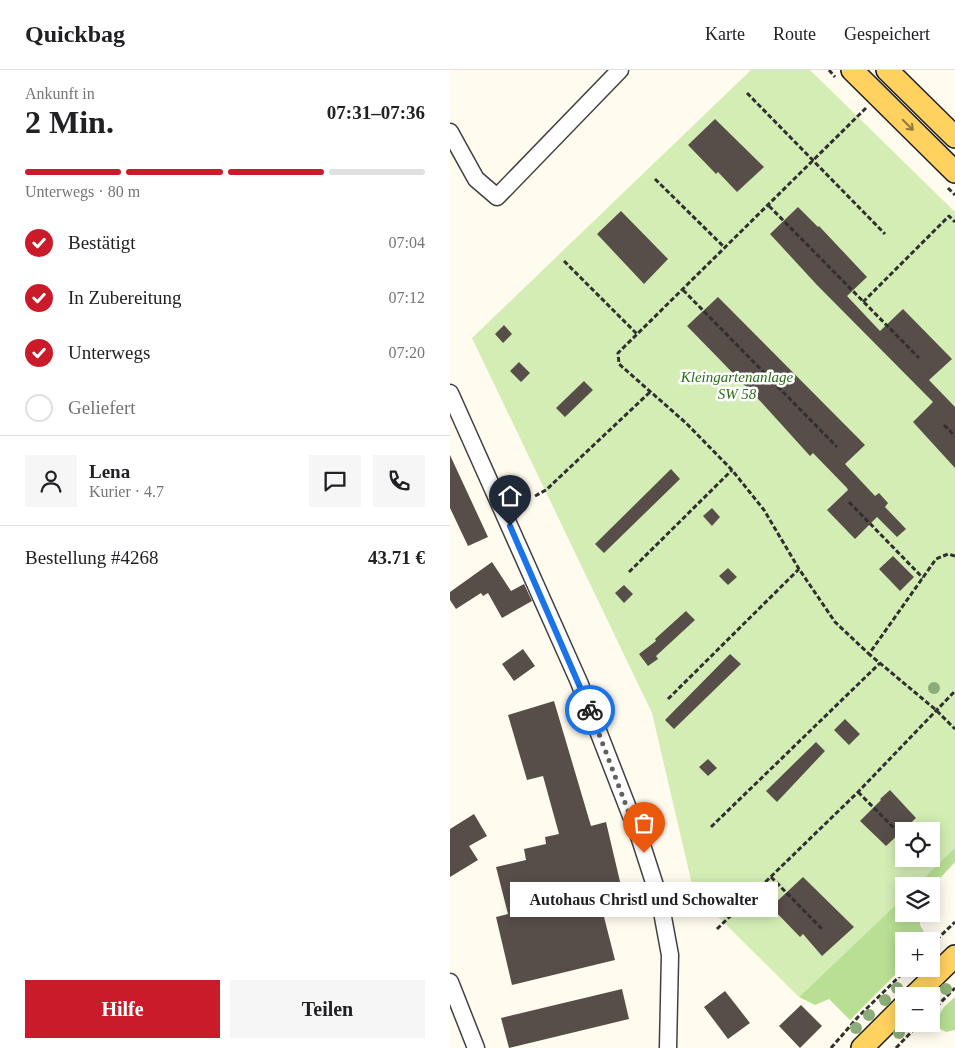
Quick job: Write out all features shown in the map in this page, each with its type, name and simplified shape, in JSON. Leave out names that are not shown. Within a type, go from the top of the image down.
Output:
[{"type":"main road","points":[[852,70],[955,172]]},
{"type":"main road","points":[[887,70],[955,137]]},
{"type":"main road","points":[[923,987],[955,956]]},
{"type":"main road","points":[[862,1048],[895,1015]]},
{"type":"street","points":[[450,132],[476,179],[497,196],[620,70]]},
{"type":"street","points":[[450,393],[454,413],[579,682],[640,839],[660,901],[670,955],[668,1048]]},
{"type":"street","points":[[450,982],[476,1048]]},
{"type":"path","points":[[747,93],[886,234]]},
{"type":"path","points":[[867,108],[618,353],[619,364],[686,423],[732,470],[764,510],[799,569],[835,622],[869,654],[936,710],[955,730]]},
{"type":"path","points":[[655,179],[726,248]]},
{"type":"path","points":[[768,206],[919,358]]},
{"type":"path","points":[[864,302],[949,216],[955,222]]},
{"type":"path","points":[[564,261],[637,334]]},
{"type":"path","points":[[682,290],[837,448]]},
{"type":"path","points":[[535,496],[546,490],[650,392]]},
{"type":"path","points":[[944,425],[955,436]]},
{"type":"path","points":[[629,572],[732,470]]},
{"type":"path","points":[[849,502],[923,578]]},
{"type":"path","points":[[869,654],[936,559],[948,554],[955,556]]},
{"type":"path","points":[[668,699],[799,569]]},
{"type":"path","points":[[711,827],[880,663]]},
{"type":"path","points":[[717,929],[858,792],[955,691]]},
{"type":"path","points":[[858,792],[895,829]]},
{"type":"path","points":[[771,877],[822,929]]},
{"type":"path","points":[[940,936],[955,922]]},
{"type":"path","points":[[831,1048],[858,1017],[900,977]]},
{"type":"path","points":[[940,1003],[955,988]]},
{"type":"path","points":[[896,1048],[912,1032]]},
{"type":"green space","name":"Kleingartenanlage SW 58","points":[[751,70],[810,70],[955,212],[955,848],[940,862],[940,822],[895,822],[895,867],[935,867],[924,877],[895,877],[895,906],[799,997],[694,893],[652,713],[472,338]]},
{"type":"green space","points":[[955,848],[955,862],[940,878],[924,877],[935,867],[940,867],[940,862]]},
{"type":"green space","points":[[895,906],[895,922],[920,922],[924,932],[895,932],[895,975],[850,1020],[829,999],[815,1005],[799,997]]},
{"type":"green space","points":[[955,997],[955,1030],[946,1032],[940,1029],[940,1014]]},
{"type":"building","points":[[715,119],[764,167],[737,192],[718,172],[716,174],[688,145]]},
{"type":"building","points":[[798,207],[819,226],[867,277],[847,296],[880,331],[903,309],[952,359],[929,380],[955,407],[955,468],[913,422],[933,402],[817,285],[770,234]]},
{"type":"building","points":[[621,211],[668,259],[644,284],[597,234]]},
{"type":"building","points":[[718,297],[865,445],[845,464],[875,496],[879,493],[888,503],[885,507],[906,529],[897,537],[877,517],[855,539],[827,510],[848,490],[847,488],[813,453],[810,456],[762,403],[687,326]]},
{"type":"building","points":[[504,325],[512,334],[503,343],[495,334]]},
{"type":"building","points":[[519,362],[530,373],[521,382],[510,371]]},
{"type":"building","points":[[584,381],[593,390],[565,417],[556,408]]},
{"type":"building","points":[[450,455],[488,537],[468,546],[450,508]]},
{"type":"building","points":[[671,469],[680,479],[604,553],[595,544]]},
{"type":"building","points":[[712,508],[720,517],[712,526],[703,516]]},
{"type":"building","points":[[893,556],[914,577],[900,591],[879,569]]},
{"type":"building","points":[[492,562],[511,591],[524,584],[532,601],[502,618],[488,593],[483,596],[481,593],[456,609],[450,600],[450,592]]},
{"type":"building","points":[[728,568],[737,577],[728,585],[719,576]]},
{"type":"building","points":[[624,585],[633,594],[624,603],[615,593]]},
{"type":"building","points":[[686,611],[695,620],[656,656],[658,659],[648,666],[639,654],[656,641],[655,639]]},
{"type":"building","points":[[523,649],[535,666],[514,681],[502,664]]},
{"type":"building","points":[[730,654],[741,664],[674,729],[665,720]]},
{"type":"building","points":[[554,701],[591,826],[606,822],[626,907],[603,913],[615,960],[512,985],[496,917],[508,914],[496,867],[526,860],[524,849],[546,844],[545,837],[559,834],[543,776],[527,780],[508,715]]},
{"type":"building","points":[[845,719],[860,734],[849,745],[834,730]]},
{"type":"building","points":[[816,742],[825,751],[777,802],[766,791]]},
{"type":"building","points":[[708,759],[717,768],[708,776],[699,767]]},
{"type":"building","points":[[890,790],[916,818],[912,822],[895,822],[895,838],[886,846],[860,821]]},
{"type":"building","points":[[474,814],[487,836],[469,846],[478,860],[450,877],[450,829]]},
{"type":"building","points":[[803,877],[854,927],[822,956],[803,934],[800,937],[771,907]]},
{"type":"building","points":[[622,989],[629,1019],[509,1048],[501,1018]]},
{"type":"building","points":[[725,991],[750,1023],[728,1039],[704,1007]]},
{"type":"building","points":[[801,1005],[822,1026],[800,1048],[779,1026]]},
{"type":"way so far","points":[[590,710],[644,853]]},
{"type":"place","name":"Autohaus Christl und Schowalter","points":[[644,853]]},
{"type":"route","points":[[510,526],[590,710]]}]
